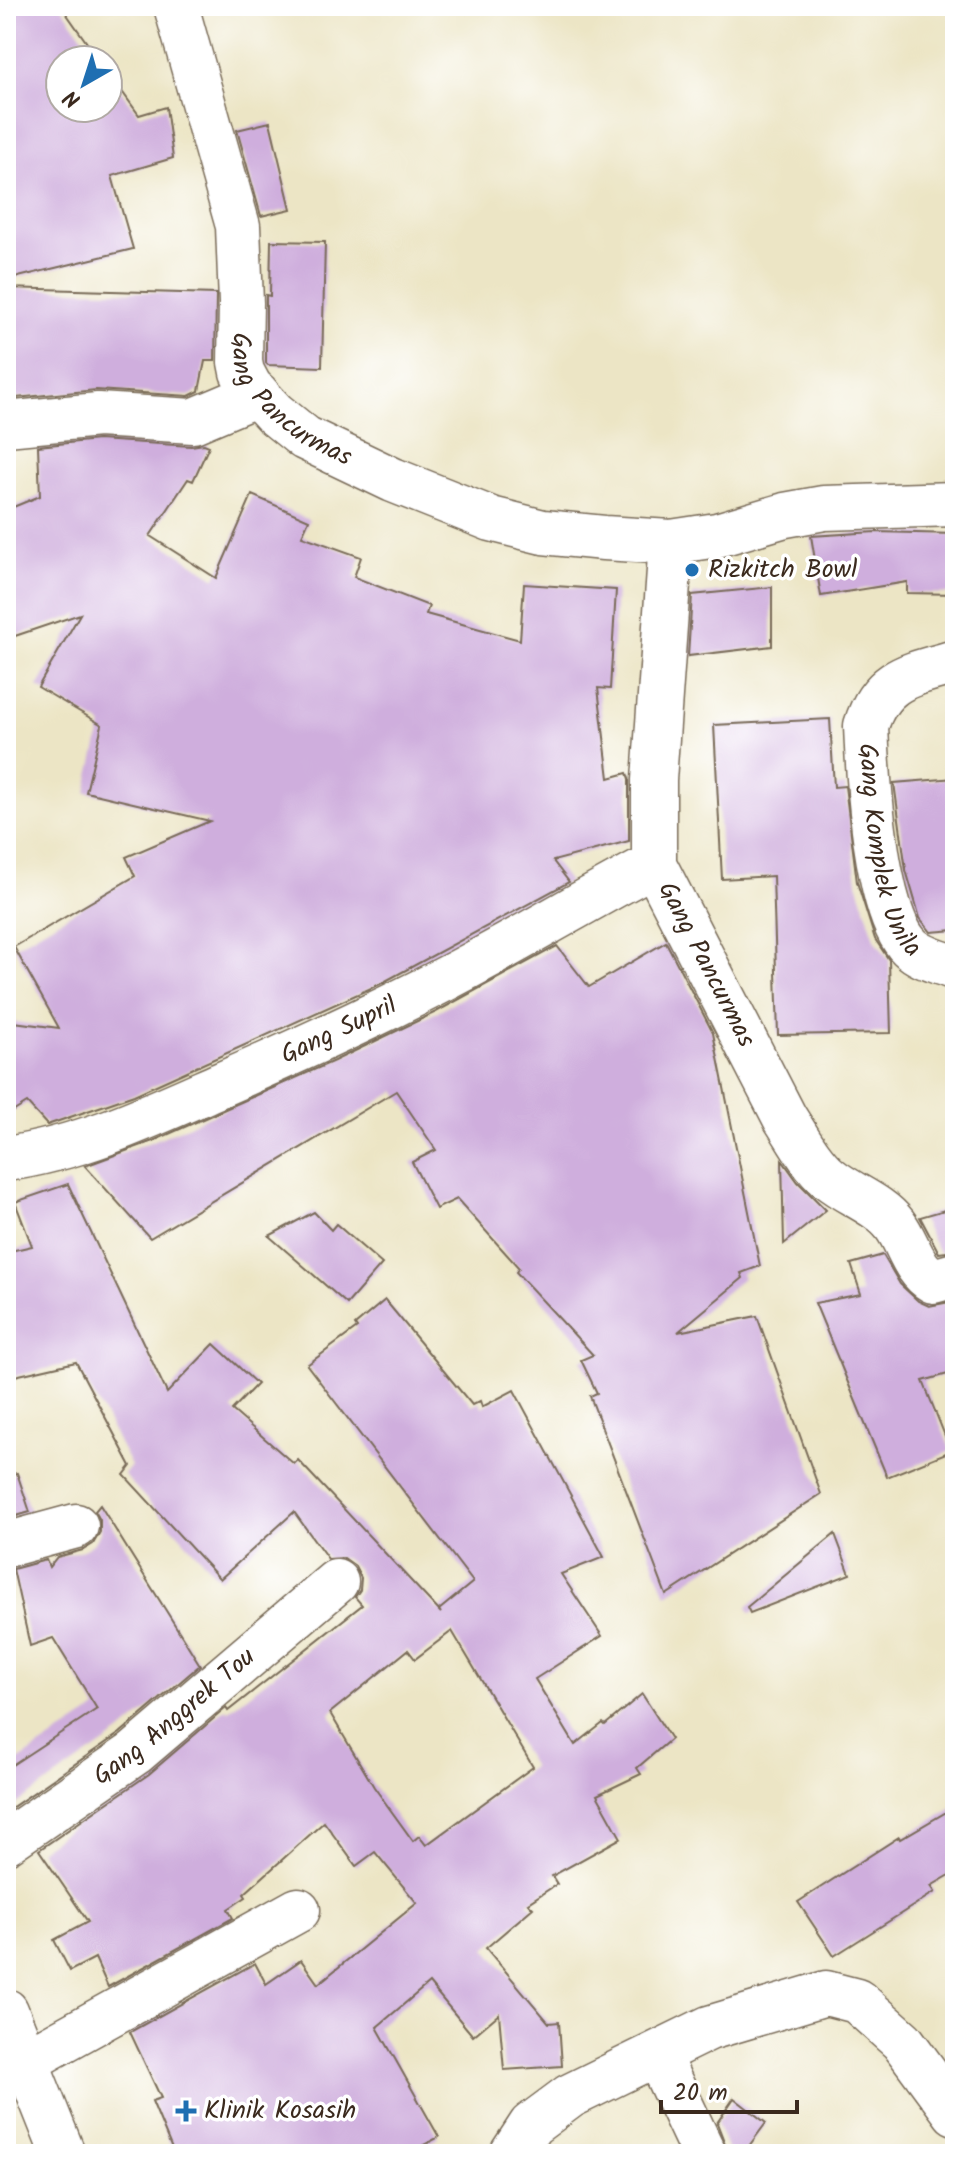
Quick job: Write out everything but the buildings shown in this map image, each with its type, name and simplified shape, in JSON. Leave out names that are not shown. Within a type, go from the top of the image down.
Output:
[{"type":"street","name":"Gang Pancurmas","points":[[176,6],[238,226],[240,362],[245,380],[279,415],[393,480],[491,519],[543,532],[671,542],[717,535],[785,515],[824,508],[955,504]]},
{"type":"street","points":[[6,424],[98,415],[193,421],[279,415]]},
{"type":"street","name":"Gang Pancurmas","points":[[671,542],[654,780],[654,864],[785,1118],[803,1145],[827,1176],[887,1215],[939,1275]]},
{"type":"street","name":"Gang Komplek Unila","points":[[955,662],[903,677],[882,692],[872,707],[866,726],[876,859],[894,917],[908,945],[915,951],[955,968]]},
{"type":"street","name":"Gang Supril","points":[[6,1159],[87,1140],[128,1126],[284,1058],[491,955],[654,864]]},
{"type":"street","points":[[6,1545],[76,1526]]},
{"type":"street","name":"Gang Anggrek Tou","points":[[6,1842],[135,1753],[336,1582]]},
{"type":"street","points":[[26,2061],[298,1910]]},
{"type":"street","points":[[512,2154],[531,2125],[570,2096],[709,2028],[826,1993],[857,2001],[902,2041],[955,2113]]},
{"type":"street","points":[[6,2011],[63,2154]]},
{"type":"street","points":[[657,2054],[704,2154]]},
{"type":"place","name":"Rizkitch Bowl","points":[[692,570]]},
{"type":"place","name":"Klinik Kosasih","points":[[186,2111]]}]
